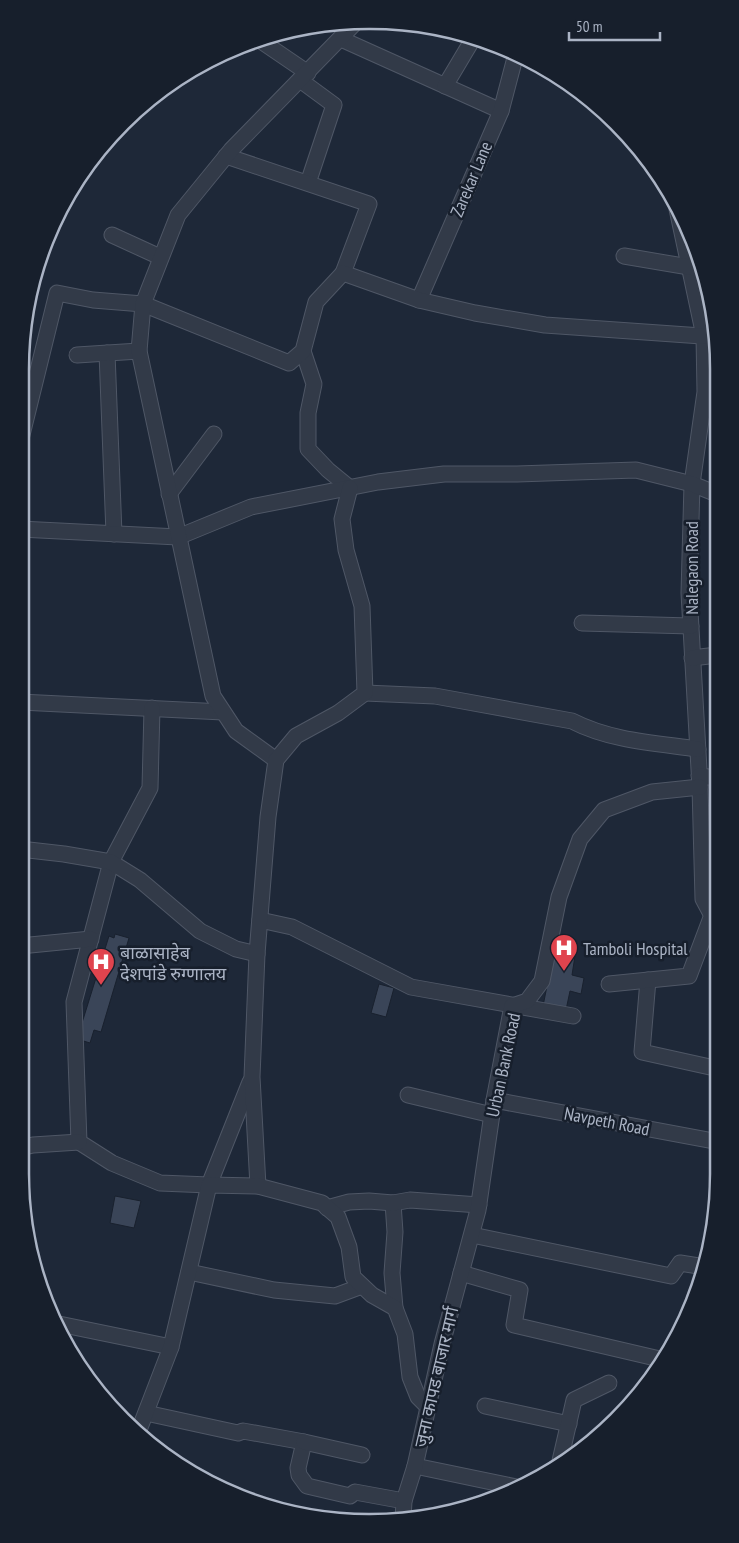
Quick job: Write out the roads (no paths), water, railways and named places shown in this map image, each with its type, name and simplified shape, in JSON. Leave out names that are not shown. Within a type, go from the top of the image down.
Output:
[{"type":"street","points":[[276,760],[236,731],[213,696],[139,351],[143,304],[178,215],[226,156],[350,29]]},
{"type":"street","points":[[341,39],[501,111]]},
{"type":"street","points":[[445,86],[470,44]]},
{"type":"street","points":[[266,45],[334,105],[308,183]]},
{"type":"street","name":"Zarekar Lane","points":[[419,300],[501,111],[514,61]]},
{"type":"street","points":[[226,156],[369,204],[343,273],[316,302],[303,351],[314,384],[308,413],[308,449],[328,470],[350,488]]},
{"type":"street","points":[[112,235],[160,257]]},
{"type":"street","points":[[624,256],[695,269]]},
{"type":"street","points":[[343,273],[419,300],[475,313],[545,325],[708,336]]},
{"type":"street","name":"Nalegaon Road","points":[[698,277],[706,315]]},
{"type":"street","points":[[29,407],[57,293],[93,300],[143,304],[289,363],[303,351]]},
{"type":"street","name":"Nalegaon Road","points":[[709,343],[705,392],[692,484],[689,592],[700,782],[703,899],[710,912]]},
{"type":"street","points":[[77,355],[139,351]]},
{"type":"street","points":[[107,353],[114,534]]},
{"type":"street","points":[[169,494],[214,434]]},
{"type":"street","points":[[29,529],[178,537],[250,507],[378,482],[444,474],[517,474],[636,470],[692,484],[710,491]]},
{"type":"street","points":[[350,488],[342,519],[346,550],[362,606],[365,693]]},
{"type":"street","points":[[582,623],[691,626]]},
{"type":"street","points":[[692,658],[710,656]]},
{"type":"street","points":[[258,1186],[252,1078],[257,954],[268,818],[276,760],[296,736],[338,713],[365,693],[435,696],[572,721],[590,730],[625,740],[698,749]]},
{"type":"street","points":[[29,702],[223,712]]},
{"type":"street","points":[[80,1142],[74,1002],[111,862],[150,788],[152,708]]},
{"type":"street","name":"Urban Bank Road","points":[[472,1235],[479,1205],[494,1100],[512,1006],[527,1002],[542,980],[560,897],[580,839],[604,810],[652,792],[710,780]]},
{"type":"street","points":[[29,850],[111,862],[140,880],[200,931],[236,949],[257,954]]},
{"type":"street","points":[[260,920],[292,927],[411,987],[573,1016]]},
{"type":"street","points":[[609,984],[689,976],[710,932]]},
{"type":"street","points":[[29,945],[91,939]]},
{"type":"street","points":[[648,980],[642,1052],[710,1067]]},
{"type":"street","points":[[141,1426],[171,1347],[209,1185],[252,1078]]},
{"type":"street","points":[[408,1095],[492,1115]]},
{"type":"street","name":"Navpeth Road","points":[[494,1100],[710,1140]]},
{"type":"street","points":[[29,1146],[80,1142],[112,1163],[160,1183],[258,1186],[322,1203],[338,1218],[349,1246],[353,1277],[372,1295],[395,1308]]},
{"type":"street","points":[[327,1208],[349,1202],[393,1204],[410,1200],[479,1205]]},
{"type":"street","points":[[393,1204],[395,1232],[392,1273],[395,1308],[405,1334],[410,1378],[418,1397],[428,1407]]},
{"type":"street","points":[[472,1235],[671,1276],[680,1263],[698,1266]]},
{"type":"street","name":"जुना कापड बाजार मार्ग","points":[[403,1512],[404,1501],[415,1466],[442,1344],[472,1235]]},
{"type":"street","points":[[189,1272],[274,1290],[335,1296],[362,1286]]},
{"type":"street","points":[[461,1273],[520,1290],[514,1325],[656,1358]]},
{"type":"street","points":[[65,1325],[171,1347]]},
{"type":"street","points":[[561,1455],[574,1400],[609,1383]]},
{"type":"street","points":[[485,1406],[569,1424]]},
{"type":"street","points":[[146,1413],[238,1433],[243,1430],[362,1455]]},
{"type":"street","points":[[304,1442],[298,1468],[299,1475],[307,1486],[350,1496],[355,1492],[404,1501]]},
{"type":"street","points":[[415,1466],[507,1485]]},
{"type":"place","name":"Tamboli Hospital","points":[[564,972]]},
{"type":"place","name":"बाळासाहेब देशपांडे रुग्णालय","points":[[101,986]]}]
